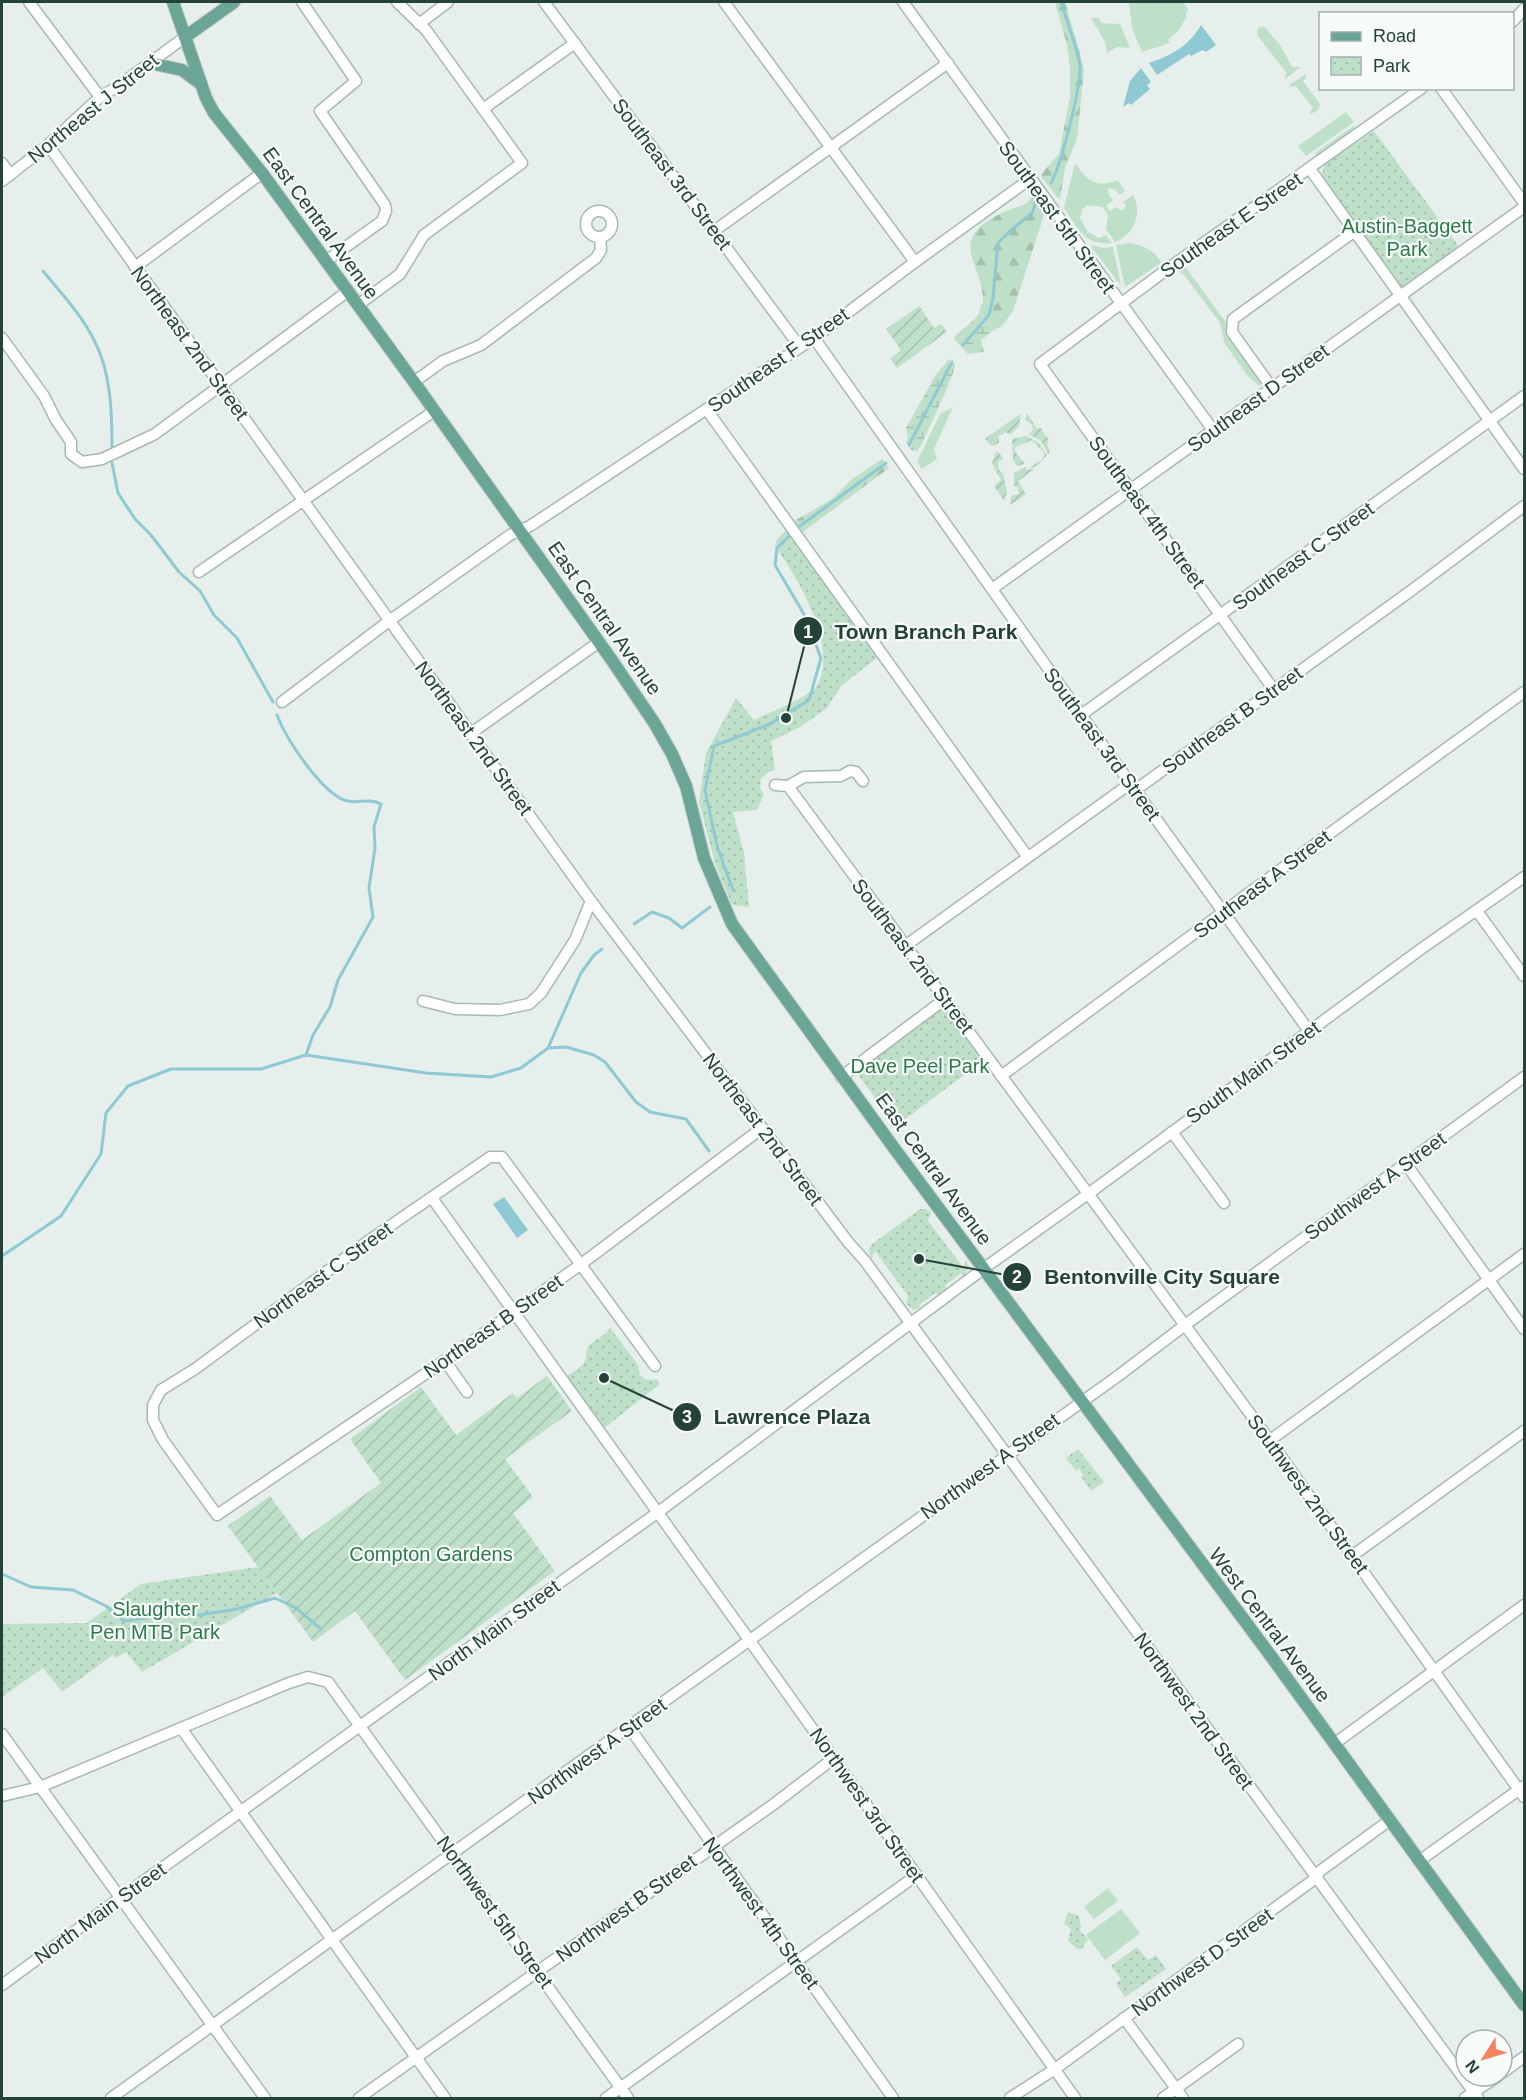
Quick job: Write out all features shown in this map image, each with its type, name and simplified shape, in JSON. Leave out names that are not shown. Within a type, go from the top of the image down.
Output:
[{"type":"main road","name":"East Central Avenue","points":[[173,2],[201,84],[214,113],[262,173],[414,382],[644,707],[672,754],[686,786],[704,858],[732,924],[983,1269]]},
{"type":"main road","points":[[185,36],[234,2]]},
{"type":"main road","points":[[150,63],[183,70],[201,84]]},
{"type":"main road","name":"West Central Avenue","points":[[983,1269],[1524,2005]]},
{"type":"street","points":[[29,2],[100,97]]},
{"type":"street","points":[[302,2],[356,81],[320,111],[385,206],[386,211],[382,221],[326,261]]},
{"type":"street","points":[[358,305],[400,274],[424,235],[522,163],[419,24],[397,2]]},
{"type":"street","points":[[419,24],[448,2]]},
{"type":"street","name":"Southeast 3rd Street","points":[[544,2],[800,347]]},
{"type":"street","points":[[724,2],[915,262]]},
{"type":"street","name":"Southeast 5th Street","points":[[903,2],[1120,305],[1213,430]]},
{"type":"street","name":"Northeast J Street","points":[[6,178],[48,145],[100,97],[185,36]]},
{"type":"street","points":[[483,109],[575,43]]},
{"type":"street","points":[[714,231],[948,63]]},
{"type":"street","name":"Southeast E Street","points":[[1040,364],[1179,260],[1419,90]]},
{"type":"street","points":[[1442,90],[1524,205]]},
{"type":"street","name":"Northeast 2nd Street","points":[[48,145],[591,901],[910,1323]]},
{"type":"street","points":[[2,163],[6,178]]},
{"type":"street","points":[[1310,169],[1524,469]]},
{"type":"street","points":[[135,267],[262,173]]},
{"type":"street","name":"Southeast F Street","points":[[282,702],[389,621],[510,535],[530,526],[814,338],[1030,179]]},
{"type":"street","name":"Southeast D Street","points":[[992,589],[1400,297],[1524,205]]},
{"type":"street","points":[[1272,388],[1232,332],[1233,319],[1355,231]]},
{"type":"street","points":[[414,382],[443,361],[481,345],[596,258],[601,250],[600,237]]},
{"type":"street","points":[[2,338],[44,396],[71,442],[71,454],[82,462],[102,459],[155,434],[348,291]]},
{"type":"street","name":"Southeast 3rd Street","points":[[814,338],[1081,716],[1309,1031]]},
{"type":"street","name":"Southeast 4th Street","points":[[1040,364],[1274,690]]},
{"type":"street","name":"Southeast C Street","points":[[1081,716],[1524,396]]},
{"type":"street","points":[[706,410],[1027,856]]},
{"type":"street","points":[[199,572],[434,411]]},
{"type":"street","name":"Southeast B Street","points":[[905,946],[1124,788],[1141,786],[1524,506]]},
{"type":"street","points":[[470,734],[599,642]]},
{"type":"street","name":"Southeast A Street","points":[[1001,1076],[1524,692]]},
{"type":"street","points":[[775,785],[788,786],[804,777],[842,776],[850,771],[856,772],[863,781]]},
{"type":"street","name":"Southeast 2nd Street","points":[[788,786],[1088,1194]]},
{"type":"street","name":"South Main Street","points":[[983,1269],[1411,956],[1524,877]]},
{"type":"street","points":[[423,1000],[455,1009],[500,1010],[529,1004],[541,993],[575,940],[591,901]]},
{"type":"street","points":[[1477,911],[1524,976]]},
{"type":"street","points":[[842,1077],[945,999]]},
{"type":"street","name":"Southwest A Street","points":[[1081,1401],[1524,1077]]},
{"type":"street","name":"Northeast B Street","points":[[217,1515],[445,1361],[580,1265],[762,1128]]},
{"type":"street","points":[[1172,1132],[1224,1203]]},
{"type":"street","name":"Northeast C Street","points":[[217,1515],[163,1440],[153,1420],[153,1405],[161,1390],[195,1369],[371,1239],[490,1157],[502,1157],[580,1265]]},
{"type":"street","points":[[1406,1164],[1524,1329]]},
{"type":"street","name":"Southwest 2nd Street","points":[[1088,1194],[1523,1791]]},
{"type":"street","name":"Northwest 3rd Street","points":[[432,1198],[1075,2098]]},
{"type":"street","points":[[1269,1441],[1524,1254]]},
{"type":"street","points":[[580,1265],[655,1366]]},
{"type":"street","name":"North Main Street","points":[[2,1985],[657,1513],[983,1269]]},
{"type":"street","name":"Northwest 2nd Street","points":[[910,1323],[1317,1878],[1472,2097]]},
{"type":"street","points":[[445,1361],[467,1392]]},
{"type":"street","name":"Northwest A Street","points":[[111,2098],[454,1854],[1081,1401]]},
{"type":"street","points":[[1352,1556],[1524,1431]]},
{"type":"street","points":[[1334,1744],[1524,1605]]},
{"type":"street","name":"Northwest 5th Street","points":[[181,1728],[308,1677],[328,1682],[628,2098]]},
{"type":"street","name":"Northwest 4th Street","points":[[629,1727],[893,2098]]},
{"type":"street","points":[[2,1796],[40,1787],[181,1728],[445,2098]]},
{"type":"street","points":[[2,1734],[265,2098]]},
{"type":"street","name":"Northwest B Street","points":[[359,2098],[774,1804],[834,1758]]},
{"type":"street","points":[[1419,1861],[1523,1791]]},
{"type":"street","name":"Northwest D Street","points":[[1010,2098],[1055,2069],[1317,1878],[1320,1871],[1390,1820]]},
{"type":"street","points":[[606,2098],[917,1875]]},
{"type":"street","points":[[1124,2018],[1179,2094]]},
{"type":"street","points":[[1163,2098],[1179,2094],[1238,2044]]},
{"type":"green space","points":[[1055,2],[1065,2],[1084,70],[1077,139],[1065,168],[1060,198],[1041,174],[1059,154],[1070,97],[1067,45]]},
{"type":"green space","points":[[1129,2],[1183,2],[1188,9],[1187,16],[1179,30],[1168,40],[1170,43],[1142,52],[1132,28]]},
{"type":"green space","points":[[1091,18],[1099,18],[1101,23],[1120,24],[1130,48],[1117,47],[1107,53],[1105,42]]},
{"type":"green space","points":[[1264,26],[1280,45],[1292,67],[1301,67],[1285,79],[1286,72],[1257,35],[1258,28]]},
{"type":"green space","points":[[1306,74],[1303,81],[1320,104],[1318,110],[1311,114],[1309,113],[1313,108],[1296,86],[1289,85]]},
{"type":"green space","points":[[1346,112],[1354,122],[1306,156],[1298,146]]},
{"type":"green space","points":[[1355,125],[1353,131],[1317,156],[1315,153]]},
{"type":"green space","name":"Austin-Baggett Park","points":[[1374,131],[1460,248],[1404,288],[1400,287],[1323,180],[1323,171],[1327,163]]},
{"type":"green space","points":[[1075,163],[1088,178],[1098,183],[1104,184],[1118,180],[1125,191],[1120,195],[1108,188],[1113,200],[1106,206],[1110,211],[1116,207],[1120,210],[1125,209],[1126,205],[1123,202],[1133,195],[1137,216],[1132,229],[1122,239],[1115,242],[1106,229],[1108,215],[1103,207],[1087,205],[1082,210],[1080,218],[1088,232],[1099,238],[1106,235],[1112,243],[1095,242],[1088,239],[1064,208]]},
{"type":"green space","points":[[1032,193],[1045,209],[1044,215],[1013,311],[1002,326],[994,330],[979,313],[983,299],[971,254],[971,244],[974,235],[982,226],[1000,214],[1027,203]]},
{"type":"green space","points":[[1130,243],[1148,249],[1161,263],[1125,287],[1116,245]]},
{"type":"green space","points":[[1090,245],[1113,247],[1121,286]]},
{"type":"green space","points":[[1184,265],[1227,324],[1229,337],[1263,383],[1259,386],[1247,375],[1225,344],[1220,323],[1185,276],[1177,270]]},
{"type":"green space","points":[[919,306],[934,328],[941,324],[947,332],[897,368],[890,358],[901,350],[886,329]]},
{"type":"green space","points":[[979,313],[994,330],[981,340],[984,352],[968,354],[955,340],[955,336]]},
{"type":"green space","points":[[949,359],[955,365],[951,380],[921,446],[917,451],[912,451],[906,442],[908,438],[906,428],[935,376]]},
{"type":"green space","points":[[953,407],[934,449],[937,459],[922,469],[917,462],[940,414]]},
{"type":"green space","points":[[1021,413],[1019,426],[1010,435],[1006,432],[999,436],[999,443],[992,446],[985,439]]},
{"type":"green space","points":[[1027,413],[1037,429],[1040,427],[1049,440],[1047,443],[1050,453],[1048,454],[1041,441],[1029,434],[1033,430],[1032,424],[1025,420]]},
{"type":"green space","points":[[1026,436],[1039,443],[1047,456],[1037,466],[1029,468],[1042,460],[1045,454],[1032,440],[1014,450],[1025,464],[1017,466],[1013,460],[1012,439]]},
{"type":"green space","points":[[998,451],[1003,459],[998,462],[1007,492],[1004,501],[994,486],[1001,480],[992,464],[995,453]]},
{"type":"green space","points":[[882,459],[889,468],[800,534],[793,526],[796,520],[832,499],[852,479]]},
{"type":"green space","points":[[1025,467],[1028,470],[1036,468],[1018,481],[1026,494],[1010,505],[1011,496],[1019,494],[1014,485],[1014,473]]},
{"type":"green space","points":[[787,529],[877,658],[842,685],[826,709],[800,727],[771,741],[775,770],[770,771],[761,779],[760,788],[764,794],[757,810],[733,812],[744,853],[749,907],[732,905],[715,863],[699,802],[706,753],[736,698],[754,720],[789,704],[814,689],[823,668],[823,651],[813,612],[775,547],[777,539]]},
{"type":"green space","name":"Dave Peel Park","points":[[943,1009],[984,1060],[896,1126],[856,1072]]},
{"type":"green space","points":[[920,1209],[931,1212],[928,1221],[963,1267],[966,1260],[969,1267],[964,1276],[961,1273],[946,1285],[946,1289],[938,1295],[935,1293],[919,1305],[920,1308],[913,1310],[906,1304],[908,1296],[875,1251],[871,1259],[869,1249],[872,1244]]},
{"type":"green space","points":[[610,1328],[638,1365],[643,1378],[657,1379],[660,1384],[603,1429],[566,1377],[584,1364],[588,1347]]},
{"type":"green space","name":"Compton Gardens","points":[[547,1376],[572,1411],[505,1459],[533,1497],[513,1513],[555,1571],[405,1680],[355,1611],[313,1642],[228,1526],[270,1496],[302,1540],[381,1483],[350,1439],[421,1387],[456,1435],[513,1393],[517,1398]]},
{"type":"green space","points":[[1078,1449],[1104,1482],[1091,1491],[1081,1477],[1083,1475],[1079,1469],[1076,1471],[1066,1458]]},
{"type":"green space","name":"Slaughter Pen MTB Park","points":[[258,1567],[277,1593],[142,1672],[126,1652],[116,1658],[113,1655],[62,1692],[43,1668],[2,1697],[2,1624],[87,1623],[141,1584]]},
{"type":"green space","points":[[1108,1888],[1118,1901],[1094,1919],[1084,1907]]},
{"type":"green space","points":[[1121,1909],[1140,1933],[1105,1960],[1086,1935]]},
{"type":"green space","points":[[1068,1912],[1079,1916],[1080,1931],[1088,1939],[1082,1949],[1077,1949],[1068,1941],[1071,1929],[1064,1924]]},
{"type":"green space","points":[[1137,1947],[1148,1960],[1156,1955],[1166,1969],[1125,1997],[1116,1984],[1121,1979],[1111,1966]]},
{"type":"water","points":[[1201,25],[1216,45],[1206,52],[1203,50],[1191,56],[1189,54],[1157,75],[1149,63],[1179,49],[1191,39]]},
{"type":"water","points":[[1141,68],[1151,82],[1147,85],[1150,89],[1131,105],[1129,103],[1123,107],[1130,81]]},
{"type":"water","points":[[504,1197],[528,1230],[517,1238],[493,1204]]},
{"type":"waterway","points":[[1051,183],[1065,143],[1080,75],[1074,41],[1061,2]]},
{"type":"waterway","points":[[963,345],[989,315],[993,298],[998,243],[1032,213],[1037,199]]},
{"type":"waterway","points":[[43,271],[78,314],[90,332],[100,354],[110,393],[112,447]]},
{"type":"waterway","points":[[909,445],[952,362]]},
{"type":"waterway","points":[[112,463],[118,493],[135,519],[151,535],[179,572],[200,591],[214,615],[237,638],[273,702]]},
{"type":"waterway","points":[[800,526],[886,463]]},
{"type":"waterway","points":[[733,890],[717,846],[705,790],[714,746],[770,724],[809,700],[821,658],[805,616],[775,565],[777,548],[789,536]]},
{"type":"waterway","points":[[277,715],[305,763],[325,786],[344,800],[371,801],[381,804],[374,827],[375,848],[369,888],[373,917],[338,980],[330,1007],[313,1035],[306,1055]]},
{"type":"waterway","points":[[634,924],[652,912],[669,918],[682,928],[710,907]]},
{"type":"waterway","points":[[2,1256],[61,1216],[101,1154],[106,1113],[128,1086],[171,1069],[261,1069],[306,1055],[426,1073],[491,1077],[521,1068],[548,1048],[581,973],[594,955],[602,949]]},
{"type":"waterway","points":[[548,1048],[566,1047],[594,1055],[605,1062],[636,1102],[650,1112],[686,1119],[709,1151]]},
{"type":"waterway","points":[[2,1574],[31,1587],[73,1590],[106,1606],[124,1621],[166,1615],[198,1615],[237,1609],[275,1598],[296,1608],[321,1629]]},
{"type":"place","name":"Town Branch Park","points":[[786,718]]},
{"type":"place","name":"Bentonville City Square","points":[[919,1259]]},
{"type":"place","name":"Lawrence Plaza","points":[[604,1378]]}]
